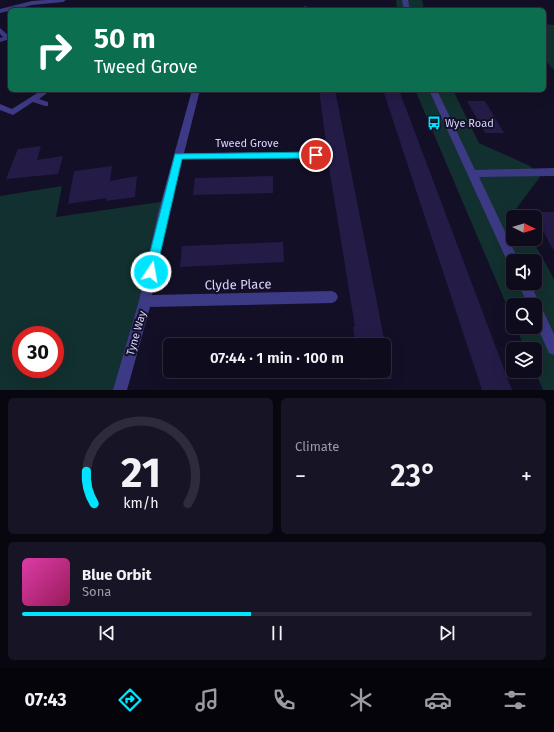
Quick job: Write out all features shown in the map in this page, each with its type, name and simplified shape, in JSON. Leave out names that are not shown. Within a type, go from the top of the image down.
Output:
[{"type":"street","points":[[12,8],[32,3],[63,0]]},
{"type":"street","points":[[0,30],[6,38]]},
{"type":"street","points":[[0,108],[13,112],[44,92]]},
{"type":"street","name":"Tyne Way","points":[[120,390],[145,301],[163,213],[195,92]]},
{"type":"street","points":[[434,92],[510,254]]},
{"type":"street","points":[[32,99],[45,104]]},
{"type":"street","name":"Tweed Grove","points":[[178,156],[316,155]]},
{"type":"street","points":[[473,174],[554,172]]},
{"type":"street","name":"Clyde Place","points":[[145,301],[332,297]]},
{"type":"street","points":[[542,323],[554,348]]},
{"type":"green space","points":[[396,0],[422,0],[424,8],[397,8]]},
{"type":"green space","points":[[546,24],[554,25],[554,70],[546,61]]},
{"type":"green space","points":[[416,92],[454,92],[479,143],[530,166],[540,177],[516,210],[506,210],[506,246],[536,246],[540,254],[506,254],[506,290],[542,290],[542,257],[554,279],[554,390],[543,390],[538,378],[542,378],[542,342],[522,342],[519,334],[542,334],[542,298],[506,298],[506,304]]},
{"type":"green space","points":[[62,186],[56,217],[167,201],[119,390],[0,390],[0,196]]},
{"type":"building","points":[[319,92],[335,92],[384,338],[355,338],[353,327],[355,327],[330,173]]},
{"type":"building","points":[[384,92],[400,92],[506,374],[506,378],[507,378],[512,390],[482,390]]},
{"type":"building","points":[[467,101],[485,101],[504,133],[485,133]]},
{"type":"building","points":[[41,146],[37,160],[63,156],[58,174],[6,179],[18,149]]},
{"type":"building","points":[[112,166],[110,181],[137,176],[135,197],[106,201],[106,198],[68,204],[74,171]]},
{"type":"building","points":[[273,176],[273,193],[193,195],[195,178]]},
{"type":"building","points":[[542,212],[554,212],[554,251],[542,230]]},
{"type":"building","points":[[283,242],[284,262],[180,267],[182,246]]},
{"type":"building","points":[[391,374],[392,379],[361,380],[361,378],[391,378]]},
{"type":"place","name":"Wye Road","points":[[434,123]]},
{"type":"route","points":[[151,272],[163,213],[178,156],[316,155]]}]
